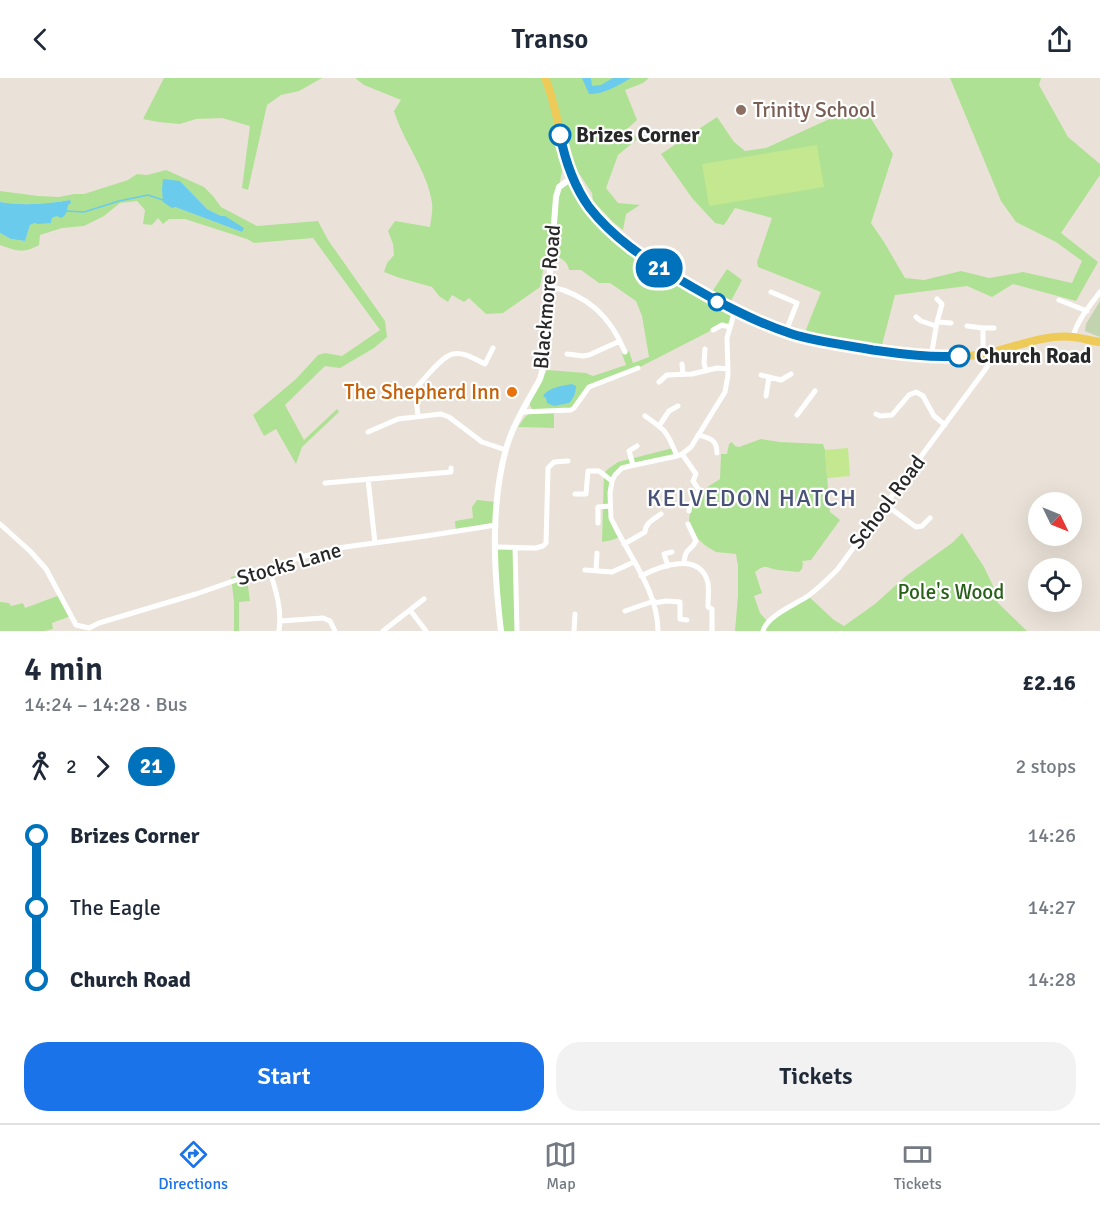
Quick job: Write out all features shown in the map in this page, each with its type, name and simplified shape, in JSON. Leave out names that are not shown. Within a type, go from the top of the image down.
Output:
[{"type":"main road","points":[[545,78],[553,97],[563,149],[573,177],[590,207],[628,246],[657,267],[735,310],[786,331],[828,342],[931,357],[986,354],[1041,340],[1073,337],[1100,342]]},
{"type":"street","name":"Blackmore Road","points":[[501,631],[496,547],[498,499],[506,450],[543,369],[546,354],[556,197],[559,187],[573,177]]},
{"type":"street","points":[[549,286],[588,302],[612,326],[625,352]]},
{"type":"street","points":[[771,292],[797,303],[786,331]]},
{"type":"street","points":[[1073,337],[1075,329],[1100,292]]},
{"type":"street","points":[[931,357],[942,304],[938,299]]},
{"type":"street","points":[[1059,300],[1087,311]]},
{"type":"street","points":[[658,631],[654,602],[611,518],[612,481],[622,468],[680,455],[691,447],[725,392],[728,369],[727,338],[735,310]]},
{"type":"street","points":[[916,317],[921,321],[937,324],[951,323]]},
{"type":"street","points":[[713,330],[722,326],[730,327]]},
{"type":"street","points":[[967,326],[994,328]]},
{"type":"street","points":[[983,328],[986,354]]},
{"type":"street","points":[[567,354],[589,355],[620,341]]},
{"type":"street","points":[[482,372],[493,348]]},
{"type":"street","points":[[705,350],[706,370]]},
{"type":"street","points":[[418,416],[416,390],[443,360],[452,354],[460,354],[485,364]]},
{"type":"street","name":"School Road","points":[[763,631],[771,620],[808,596],[837,570],[987,367],[986,354]]},
{"type":"street","points":[[682,364],[683,374]]},
{"type":"street","points":[[522,412],[570,410],[574,408],[589,387],[638,368]]},
{"type":"street","points":[[660,382],[667,375],[693,374],[717,368],[728,369]]},
{"type":"street","points":[[761,375],[781,380],[791,374]]},
{"type":"street","points":[[766,396],[769,377]]},
{"type":"street","points":[[916,392],[918,384]]},
{"type":"street","points":[[797,415],[815,391]]},
{"type":"street","points":[[916,392],[923,396],[934,416],[945,424]]},
{"type":"street","points":[[876,414],[892,415],[909,395],[916,392]]},
{"type":"street","points":[[659,426],[669,411],[678,406]]},
{"type":"street","points":[[368,432],[398,419],[441,414],[449,417],[482,442],[506,450]]},
{"type":"street","points":[[645,416],[669,436],[680,455],[696,474],[693,481],[699,490],[688,511]]},
{"type":"street","points":[[698,435],[715,441],[717,453]]},
{"type":"street","points":[[636,465],[629,451],[637,446]]},
{"type":"street","points":[[496,547],[540,548],[546,543],[548,468],[554,462],[568,461]]},
{"type":"street","points":[[325,483],[451,470],[452,480]]},
{"type":"street","points":[[575,494],[586,494],[588,471],[599,471],[612,481]]},
{"type":"street","points":[[368,479],[375,543]]},
{"type":"street","points":[[886,505],[916,527],[922,526],[930,518]]},
{"type":"street","points":[[598,523],[598,507],[610,506]]},
{"type":"street","points":[[624,544],[645,532],[646,526],[661,514]]},
{"type":"street","points":[[0,524],[46,568],[77,628],[88,629]]},
{"type":"street","points":[[684,563],[686,551],[696,541],[688,524]]},
{"type":"street","name":"Stocks Lane","points":[[88,629],[99,623],[196,594],[321,552],[496,525]]},
{"type":"street","points":[[515,548],[517,631]]},
{"type":"street","points":[[668,566],[664,554],[672,552]]},
{"type":"street","points":[[596,571],[597,553]]},
{"type":"street","points":[[585,570],[612,572],[634,562]]},
{"type":"street","points":[[641,576],[651,571],[684,563],[700,571],[708,584],[708,607],[712,609],[712,631]]},
{"type":"street","points":[[269,569],[278,597],[279,631]]},
{"type":"street","points":[[383,631],[424,599]]},
{"type":"street","points":[[625,611],[654,602],[680,602],[680,619],[687,620]]},
{"type":"street","points":[[410,610],[426,631]]},
{"type":"street","points":[[574,631],[575,614]]},
{"type":"street","points":[[280,621],[323,618],[330,621],[335,631]]},
{"type":"green space","points":[[164,78],[322,78],[299,91],[281,95],[267,105],[248,190],[242,188],[250,126],[222,118],[196,119],[180,124],[143,119]]},
{"type":"green space","points":[[355,78],[649,78],[625,90],[637,120],[617,138],[641,136],[618,155],[606,188],[618,203],[640,205],[626,214],[623,230],[593,201],[592,193],[572,163],[563,167],[559,186],[573,177],[577,186],[628,246],[735,310],[730,327],[718,327],[638,368],[593,386],[574,408],[554,411],[554,428],[518,427],[533,411],[530,402],[547,370],[586,373],[593,376],[626,365],[622,354],[629,351],[633,363],[649,357],[642,316],[636,301],[610,283],[599,283],[581,270],[569,270],[563,260],[552,255],[545,260],[540,287],[503,313],[486,314],[469,298],[464,302],[452,295],[448,302],[432,287],[384,272],[387,263],[394,255],[388,231],[395,221],[430,227],[432,203],[426,180],[394,111],[401,100],[364,85]]},
{"type":"green space","points":[[950,78],[1041,78],[1039,85],[1068,137],[1100,164],[1100,175],[1061,233],[1098,262],[1076,301],[1013,284],[992,297],[967,286],[895,295],[882,345],[805,332],[821,292],[758,267],[757,262],[772,218],[735,208],[724,225],[715,223],[692,198],[661,154],[717,117],[734,142],[745,151],[766,148],[862,104],[893,154],[871,223],[905,278],[924,280],[961,271],[989,278],[1023,272],[1072,283],[1082,261],[1056,242],[1016,222],[1001,201]]},
{"type":"green space","points":[[817,145],[824,187],[709,206],[702,164]]},
{"type":"green space","points":[[166,170],[204,187],[221,207],[257,226],[318,221],[328,240],[385,321],[387,337],[374,348],[340,368],[325,366],[285,405],[304,440],[337,409],[339,412],[302,447],[296,464],[276,429],[264,436],[253,415],[296,379],[318,355],[325,353],[342,356],[380,330],[313,238],[254,243],[185,219],[169,219],[163,224],[158,218],[152,225],[143,224],[145,210],[137,201],[120,203],[104,216],[84,226],[62,228],[40,235],[39,245],[29,250],[16,250],[0,245],[0,233],[11,239],[25,241],[30,225],[51,223],[52,218],[63,211],[70,200],[35,204],[0,202],[0,191],[59,197],[84,194],[128,180],[137,174],[147,175]],"holes":[[[180,181],[207,209],[221,216],[242,232],[175,207]]]},
{"type":"green space","points":[[727,269],[742,280],[730,303],[712,292]]},
{"type":"green space","points":[[1100,301],[1100,337],[1085,331],[1086,324]]},
{"type":"green space","name":"Pole's Wood","points":[[761,439],[823,444],[830,512],[840,520],[811,560],[802,561],[802,569],[799,572],[764,567],[755,572],[762,593],[754,596],[760,613],[768,622],[808,596],[844,626],[875,604],[906,576],[952,543],[962,533],[984,567],[998,603],[1027,631],[735,631],[738,595],[736,554],[716,552],[698,539],[689,521],[690,512],[698,493],[720,479],[721,454],[727,454],[729,444],[732,442],[739,447]]},
{"type":"green space","points":[[673,448],[677,456],[630,466],[615,475],[610,506],[620,537],[602,542],[604,473],[618,462]]},
{"type":"green space","points":[[848,448],[850,476],[827,478],[825,450]]},
{"type":"green space","points":[[477,500],[497,502],[496,525],[456,532],[455,521],[473,518],[472,507]]},
{"type":"green space","points":[[496,547],[515,548],[517,631],[501,631]]},
{"type":"green space","points":[[253,566],[247,579],[250,601],[239,602],[239,631],[234,631],[231,577]]},
{"type":"green space","points":[[60,595],[71,616],[52,623],[53,629],[0,631],[0,602],[9,603],[11,606],[23,603],[25,608]]},
{"type":"water","points":[[582,78],[591,78],[592,86],[601,85],[613,78],[631,78],[606,91],[589,94]]},
{"type":"water","points":[[163,179],[180,181],[207,209],[225,216],[244,228],[242,232],[175,207],[172,208],[163,202]]},
{"type":"water","points":[[70,200],[71,203],[63,217],[52,218],[51,223],[30,225],[25,241],[11,239],[0,233],[0,202],[35,204]]},
{"type":"water","points":[[572,384],[576,386],[576,389],[569,403],[554,406],[547,403],[543,396],[549,391]]},
{"type":"waterway","points":[[65,211],[84,212],[148,195],[163,200]]},
{"type":"bus line","name":"21","points":[[560,135],[577,186],[590,207],[614,234],[657,267],[714,300],[792,334],[902,354],[931,357],[959,356]]},
{"type":"place","name":"Trinity School","points":[[741,110]]},
{"type":"place","name":"Brizes Corner","points":[[560,135]]},
{"type":"place","name":"Church Road","points":[[959,356]]},
{"type":"place","name":"The Shepherd Inn","points":[[512,392]]},
{"type":"district","name":"KELVEDON HATCH","points":[[752,498]]}]
